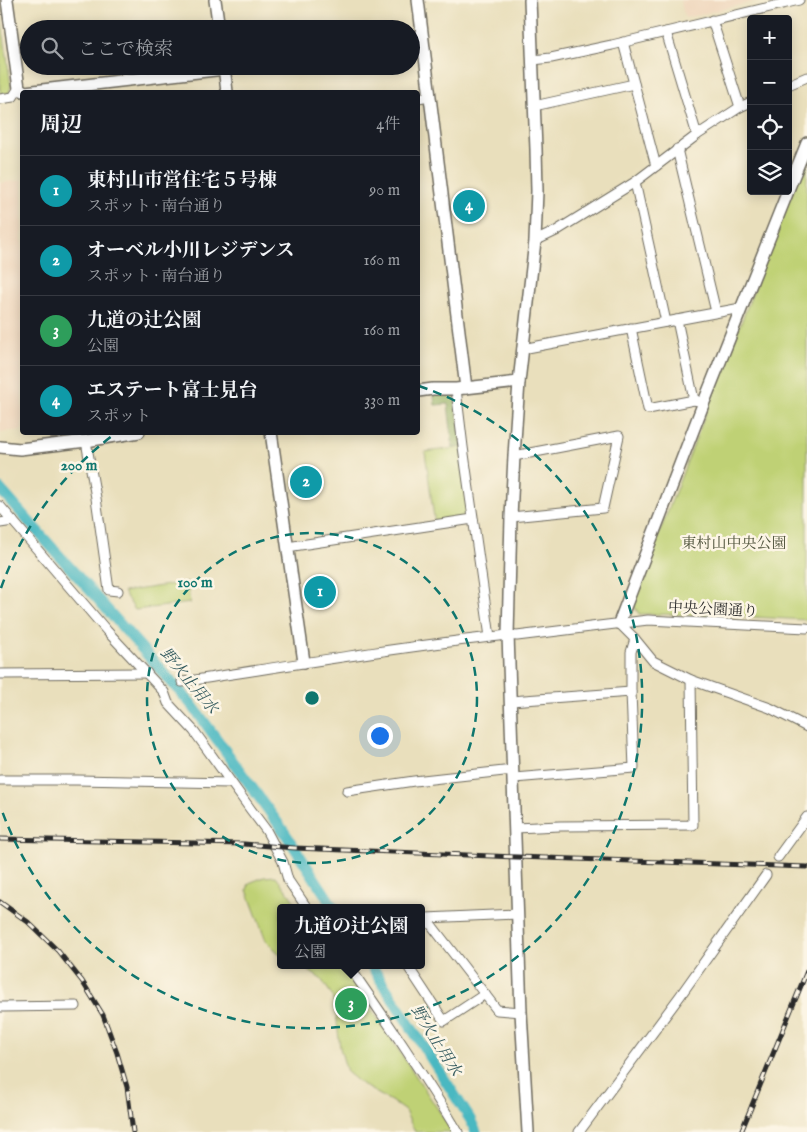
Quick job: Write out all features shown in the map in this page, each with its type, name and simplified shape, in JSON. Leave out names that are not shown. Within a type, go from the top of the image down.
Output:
[{"type":"street","points":[[0,99],[13,97],[19,88],[8,0]]},
{"type":"street","points":[[215,0],[218,20]]},
{"type":"street","points":[[418,0],[461,388],[473,519],[490,637]]},
{"type":"street","points":[[528,1132],[521,1012],[508,635],[511,517],[519,382],[535,241],[536,192],[530,0]]},
{"type":"street","points":[[533,60],[551,58],[623,42],[799,0]]},
{"type":"street","points":[[761,9],[762,15]]},
{"type":"street","points":[[712,20],[740,107]]},
{"type":"street","points":[[666,32],[697,135]]},
{"type":"street","points":[[623,42],[656,166]]},
{"type":"street","points":[[42,90],[166,75]]},
{"type":"street","points":[[225,75],[227,90]]},
{"type":"street","points":[[792,83],[807,77]]},
{"type":"street","points":[[534,106],[634,84]]},
{"type":"street","points":[[420,98],[430,96]]},
{"type":"street","points":[[535,241],[636,182],[677,149],[747,104]]},
{"type":"street","points":[[792,181],[807,143]]},
{"type":"street","points":[[677,149],[716,312]]},
{"type":"street","points":[[636,182],[666,322]]},
{"type":"street","points":[[786,195],[741,308],[699,401],[619,623],[653,661],[691,680],[770,708],[807,727]]},
{"type":"street","points":[[522,349],[741,308]]},
{"type":"street","points":[[677,320],[699,401]]},
{"type":"street","points":[[631,328],[648,409],[699,401]]},
{"type":"street","points":[[420,391],[519,382]]},
{"type":"street","points":[[0,447],[20,448],[121,435]]},
{"type":"street","points":[[271,435],[304,662]]},
{"type":"street","points":[[511,517],[603,508],[619,436],[514,456]]},
{"type":"street","points":[[86,441],[109,590],[118,591]]},
{"type":"street","points":[[0,506],[107,631],[164,692],[168,703],[194,732],[266,830],[283,862],[288,880],[304,904]]},
{"type":"street","points":[[288,547],[473,519]]},
{"type":"street","points":[[0,523],[13,521]]},
{"type":"street","name":"中央公園通り","points":[[182,682],[304,662],[490,637],[517,636],[648,620],[807,628]]},
{"type":"street","points":[[347,791],[414,780],[634,768],[631,652],[635,639]]},
{"type":"street","points":[[0,674],[147,673]]},
{"type":"street","points":[[515,828],[693,825],[691,680]]},
{"type":"street","points":[[511,701],[631,692]]},
{"type":"street","points":[[0,780],[231,783]]},
{"type":"street","points":[[778,857],[807,817]]},
{"type":"street","points":[[579,1132],[680,996],[766,875]]},
{"type":"street","points":[[518,914],[426,918],[497,1010],[521,1012]]},
{"type":"street","points":[[351,969],[440,1100],[458,1132]]},
{"type":"street","points":[[410,969],[444,1021],[485,994]]},
{"type":"street","points":[[0,1007],[76,1006]]},
{"type":"shaded area","points":[[680,0],[761,0],[685,18]]},
{"type":"shaded area","points":[[20,180],[20,430],[0,432],[0,183]]},
{"type":"green space","points":[[0,9],[11,86],[9,93],[0,94]]},
{"type":"green space","name":"東村山中央公園","points":[[807,153],[807,620],[717,615],[639,614],[632,603]]},
{"type":"green space","points":[[453,387],[463,447],[453,448],[448,404],[435,405],[433,389]]},
{"type":"green space","points":[[463,447],[473,519],[435,525],[425,452]]},
{"type":"green space","points":[[187,582],[190,603],[135,610],[123,592]]},
{"type":"green space","points":[[276,876],[296,904],[277,904],[277,951],[266,941],[247,890],[249,883],[264,877]]},
{"type":"green space","points":[[306,969],[344,969],[453,1132],[415,1132],[405,1111],[364,1086],[347,1072],[340,1048],[332,995],[321,979]]},
{"type":"waterway","name":"野火止用水","points":[[0,489],[192,705],[285,833],[331,904]]},
{"type":"waterway","name":"野火止用水","points":[[374,969],[470,1119],[476,1132]]},
{"type":"railway","points":[[0,839],[244,844],[295,848],[807,867]]},
{"type":"railway","points":[[0,902],[28,922],[58,951],[82,981],[103,1015],[127,1087],[133,1132]]},
{"type":"railway","points":[[741,1132],[807,971]]},
{"type":"place","name":"エステート富士見台","points":[[469,206]]},
{"type":"place","name":"オーベル小川レジデンス","points":[[306,482]]},
{"type":"place","name":"東村山市営住宅５号棟","points":[[320,592]]},
{"type":"place","name":"九道の辻公園","points":[[351,1004]]}]
